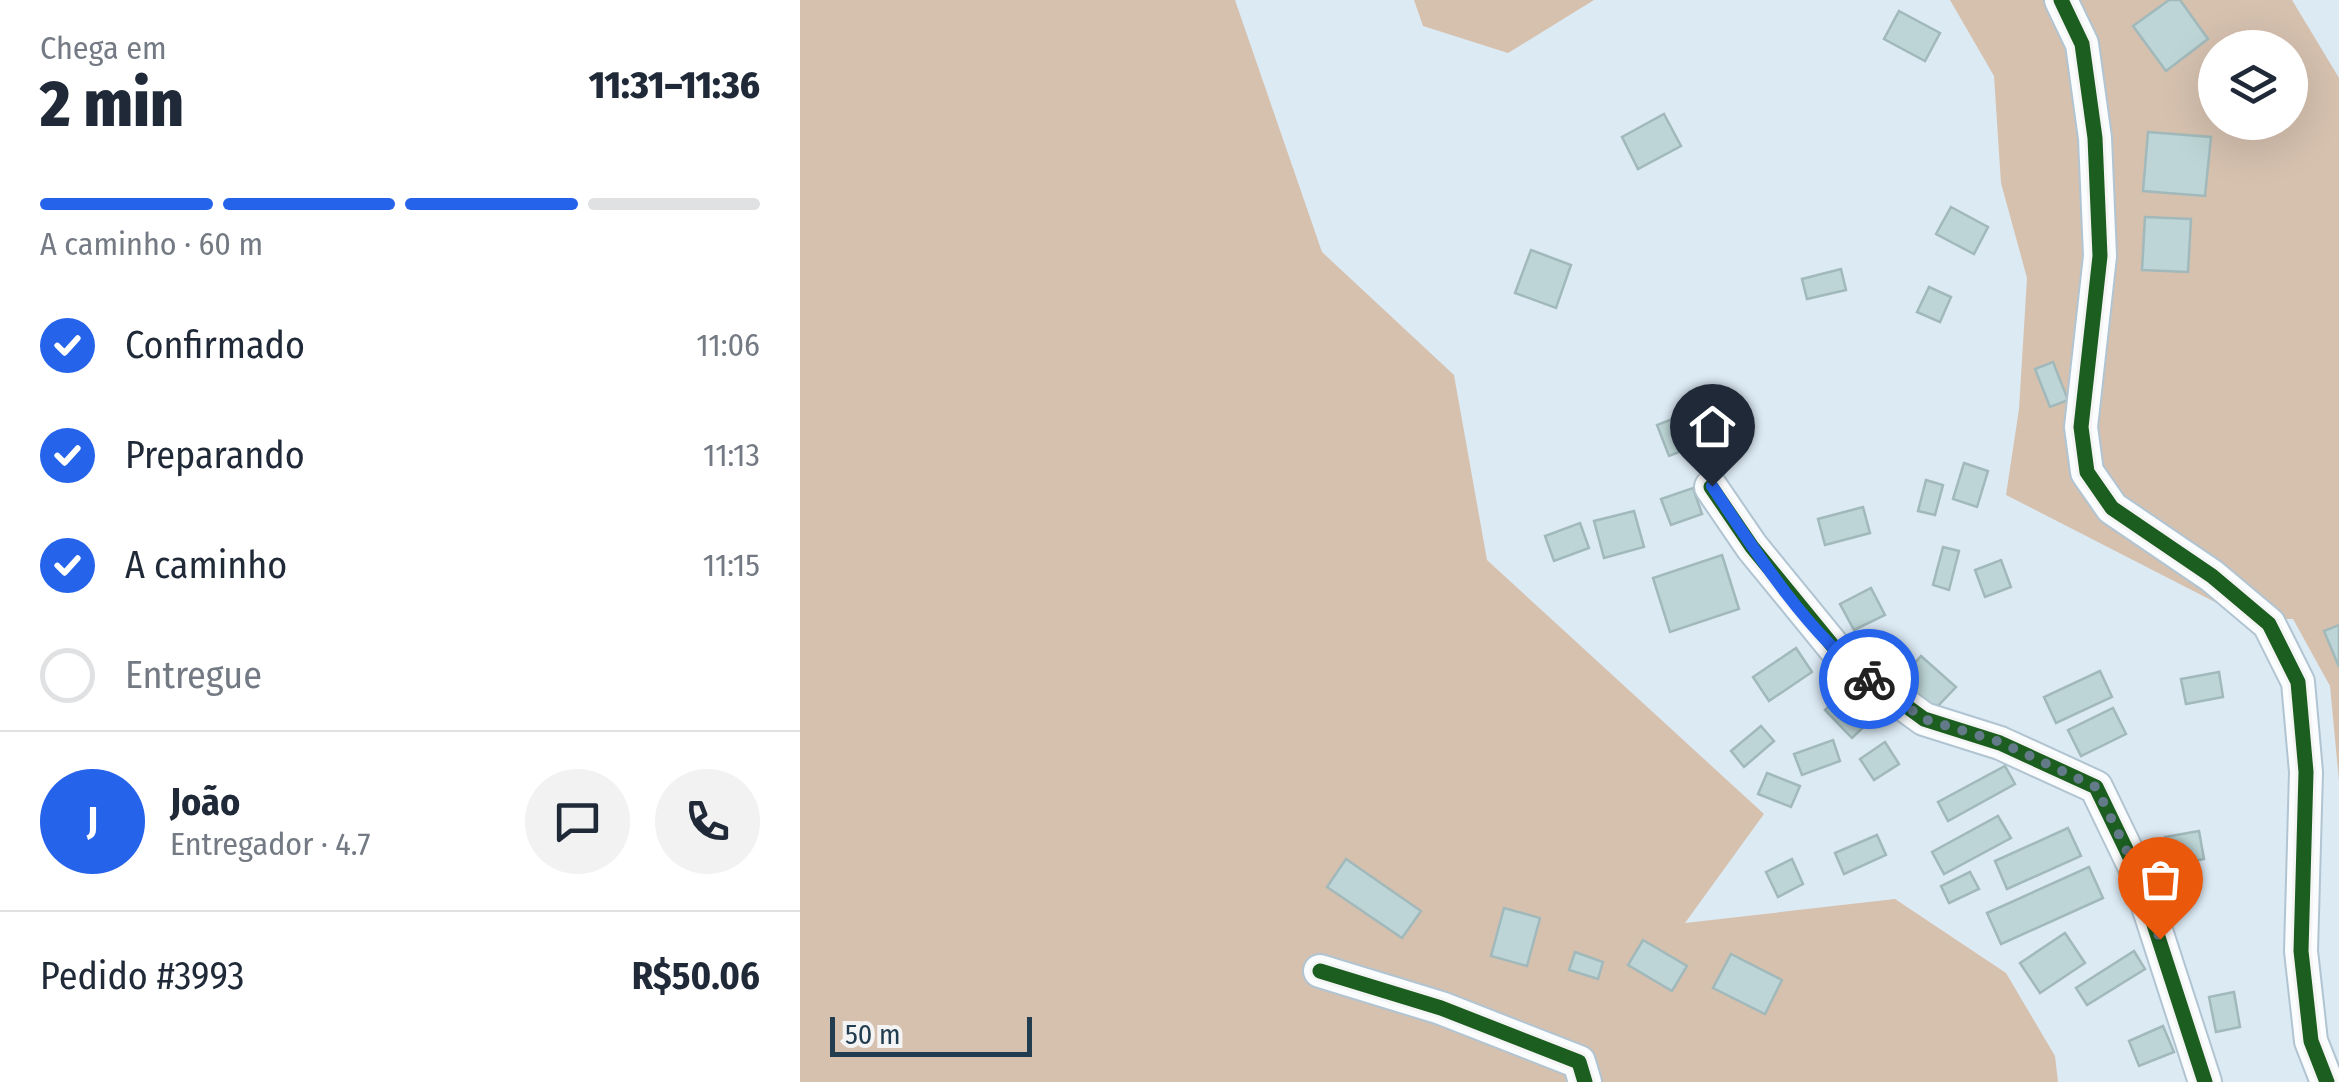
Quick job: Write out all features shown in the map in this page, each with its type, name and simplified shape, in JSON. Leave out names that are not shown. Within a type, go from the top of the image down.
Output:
[{"type":"street","points":[[2062,0],[2082,44],[2095,138],[2100,256],[2081,427],[2086,472],[2112,508],[2212,576],[2269,624],[2298,682],[2306,772],[2301,951],[2311,1041],[2327,1082]]},
{"type":"street","points":[[1712,486],[1762,560],[1846,662],[1924,719],[2000,742],[2096,787],[2137,872],[2205,1082]]},
{"type":"street","points":[[1320,970],[1441,1008],[1579,1062],[1584,1082]]},
{"type":"shaded area","points":[[800,0],[1235,0],[1322,252],[1454,375],[1487,560],[1764,814],[1685,923],[1895,899],[2006,973],[2055,1056],[2058,1082],[800,1082]]},
{"type":"shaded area","points":[[1414,0],[1594,0],[1508,53],[1423,26]]},
{"type":"shaded area","points":[[1950,0],[2292,0],[2339,78],[2339,781],[2330,686],[2293,619],[2248,619],[2006,495],[2019,409],[2027,278],[2001,183],[1994,76]]},
{"type":"building","points":[[2169,0],[2180,0],[2202,30],[2198,30],[2198,47],[2166,71],[2133,26]]},
{"type":"building","points":[[1899,11],[1940,33],[1925,61],[1884,39]]},
{"type":"building","points":[[1664,114],[1681,146],[1638,169],[1622,137]]},
{"type":"building","points":[[2148,132],[2211,140],[2205,196],[2143,191]]},
{"type":"building","points":[[1951,207],[1988,227],[1974,254],[1936,234]]},
{"type":"building","points":[[2145,217],[2191,219],[2188,272],[2142,270]]},
{"type":"building","points":[[1531,250],[1571,265],[1556,308],[1515,293]]},
{"type":"building","points":[[1841,269],[1846,290],[1807,299],[1802,279]]},
{"type":"building","points":[[1929,287],[1951,297],[1940,322],[1917,312]]},
{"type":"building","points":[[2053,362],[2068,400],[2050,407],[2035,369]]},
{"type":"building","points":[[1688,413],[1700,444],[1669,456],[1657,425]]},
{"type":"building","points":[[1964,463],[1988,471],[1977,507],[1953,499]]},
{"type":"building","points":[[1926,480],[1943,485],[1935,515],[1918,511]]},
{"type":"building","points":[[1693,488],[1702,514],[1671,525],[1661,499]]},
{"type":"building","points":[[1863,507],[1870,533],[1825,545],[1818,519]]},
{"type":"building","points":[[1634,511],[1644,547],[1604,558],[1594,521]]},
{"type":"building","points":[[1580,523],[1589,548],[1554,561],[1545,536]]},
{"type":"building","points":[[1943,547],[1959,551],[1949,590],[1933,585]]},
{"type":"building","points":[[1722,555],[1739,609],[1670,632],[1653,578]]},
{"type":"building","points":[[2001,560],[2011,587],[1985,597],[1975,570]]},
{"type":"building","points":[[1871,588],[1885,615],[1854,630],[1840,604]]},
{"type":"building","points":[[2339,625],[2339,667],[2324,631]]},
{"type":"building","points":[[1796,648],[1812,672],[1769,701],[1753,677]]},
{"type":"building","points":[[1921,656],[1956,687],[1933,711],[1900,680]]},
{"type":"building","points":[[2100,671],[2112,697],[2056,723],[2044,697]]},
{"type":"building","points":[[2219,672],[2223,697],[2186,704],[2181,679]]},
{"type":"building","points":[[1848,687],[1876,715],[1852,738],[1825,710]]},
{"type":"building","points":[[2113,708],[2126,734],[2081,756],[2068,730]]},
{"type":"building","points":[[1761,726],[1774,741],[1744,767],[1731,751]]},
{"type":"building","points":[[1833,740],[1840,761],[1802,775],[1794,754]]},
{"type":"building","points":[[1885,742],[1899,764],[1874,780],[1860,759]]},
{"type":"building","points":[[2005,766],[2015,784],[1948,821],[1938,802]]},
{"type":"building","points":[[1767,773],[1800,786],[1791,807],[1758,794]]},
{"type":"building","points":[[1998,816],[2011,838],[1944,874],[1932,852]]},
{"type":"building","points":[[2068,828],[2081,856],[2007,889],[1995,861]]},
{"type":"building","points":[[2199,831],[2204,859],[2170,865],[2165,837]]},
{"type":"building","points":[[1877,835],[1886,855],[1844,874],[1835,853]]},
{"type":"building","points":[[1346,859],[1421,911],[1402,938],[1327,887]]},
{"type":"building","points":[[1792,859],[1803,884],[1778,897],[1766,872]]},
{"type":"building","points":[[2089,867],[2103,898],[2001,944],[1987,913]]},
{"type":"building","points":[[1970,872],[1979,889],[1949,903],[1941,886]]},
{"type":"building","points":[[1504,908],[1540,918],[1527,966],[1491,956]]},
{"type":"building","points":[[2065,933],[2085,963],[2040,993],[2020,963]]},
{"type":"building","points":[[1643,940],[1687,966],[1672,991],[1628,965]]},
{"type":"building","points":[[2134,951],[2145,969],[2087,1005],[2076,988]]},
{"type":"building","points":[[1575,952],[1603,962],[1598,979],[1569,970]]},
{"type":"building","points":[[1731,954],[1782,980],[1765,1014],[1713,988]]},
{"type":"building","points":[[2234,992],[2240,1027],[2216,1032],[2209,997]]},
{"type":"building","points":[[2163,1026],[2174,1052],[2139,1066],[2129,1041]]},
{"type":"cycle path","points":[[2061,0],[2082,44],[2095,138],[2100,256],[2081,427],[2087,472],[2112,508],[2212,576],[2269,624],[2298,682],[2306,772],[2301,951],[2311,1041],[2327,1082]]},
{"type":"cycle path","points":[[1711,487],[1752,547],[1846,662],[1924,719],[2000,743],[2096,787],[2137,872],[2205,1082]]},
{"type":"cycle path","points":[[1320,971],[1441,1008],[1579,1062],[1585,1082]]},
{"type":"way so far","points":[[1869,679],[1924,719],[2000,742],[2096,787],[2137,872],[2160,939]]},
{"type":"route","points":[[1712,486],[1783,586],[1846,662],[1869,679]]}]
